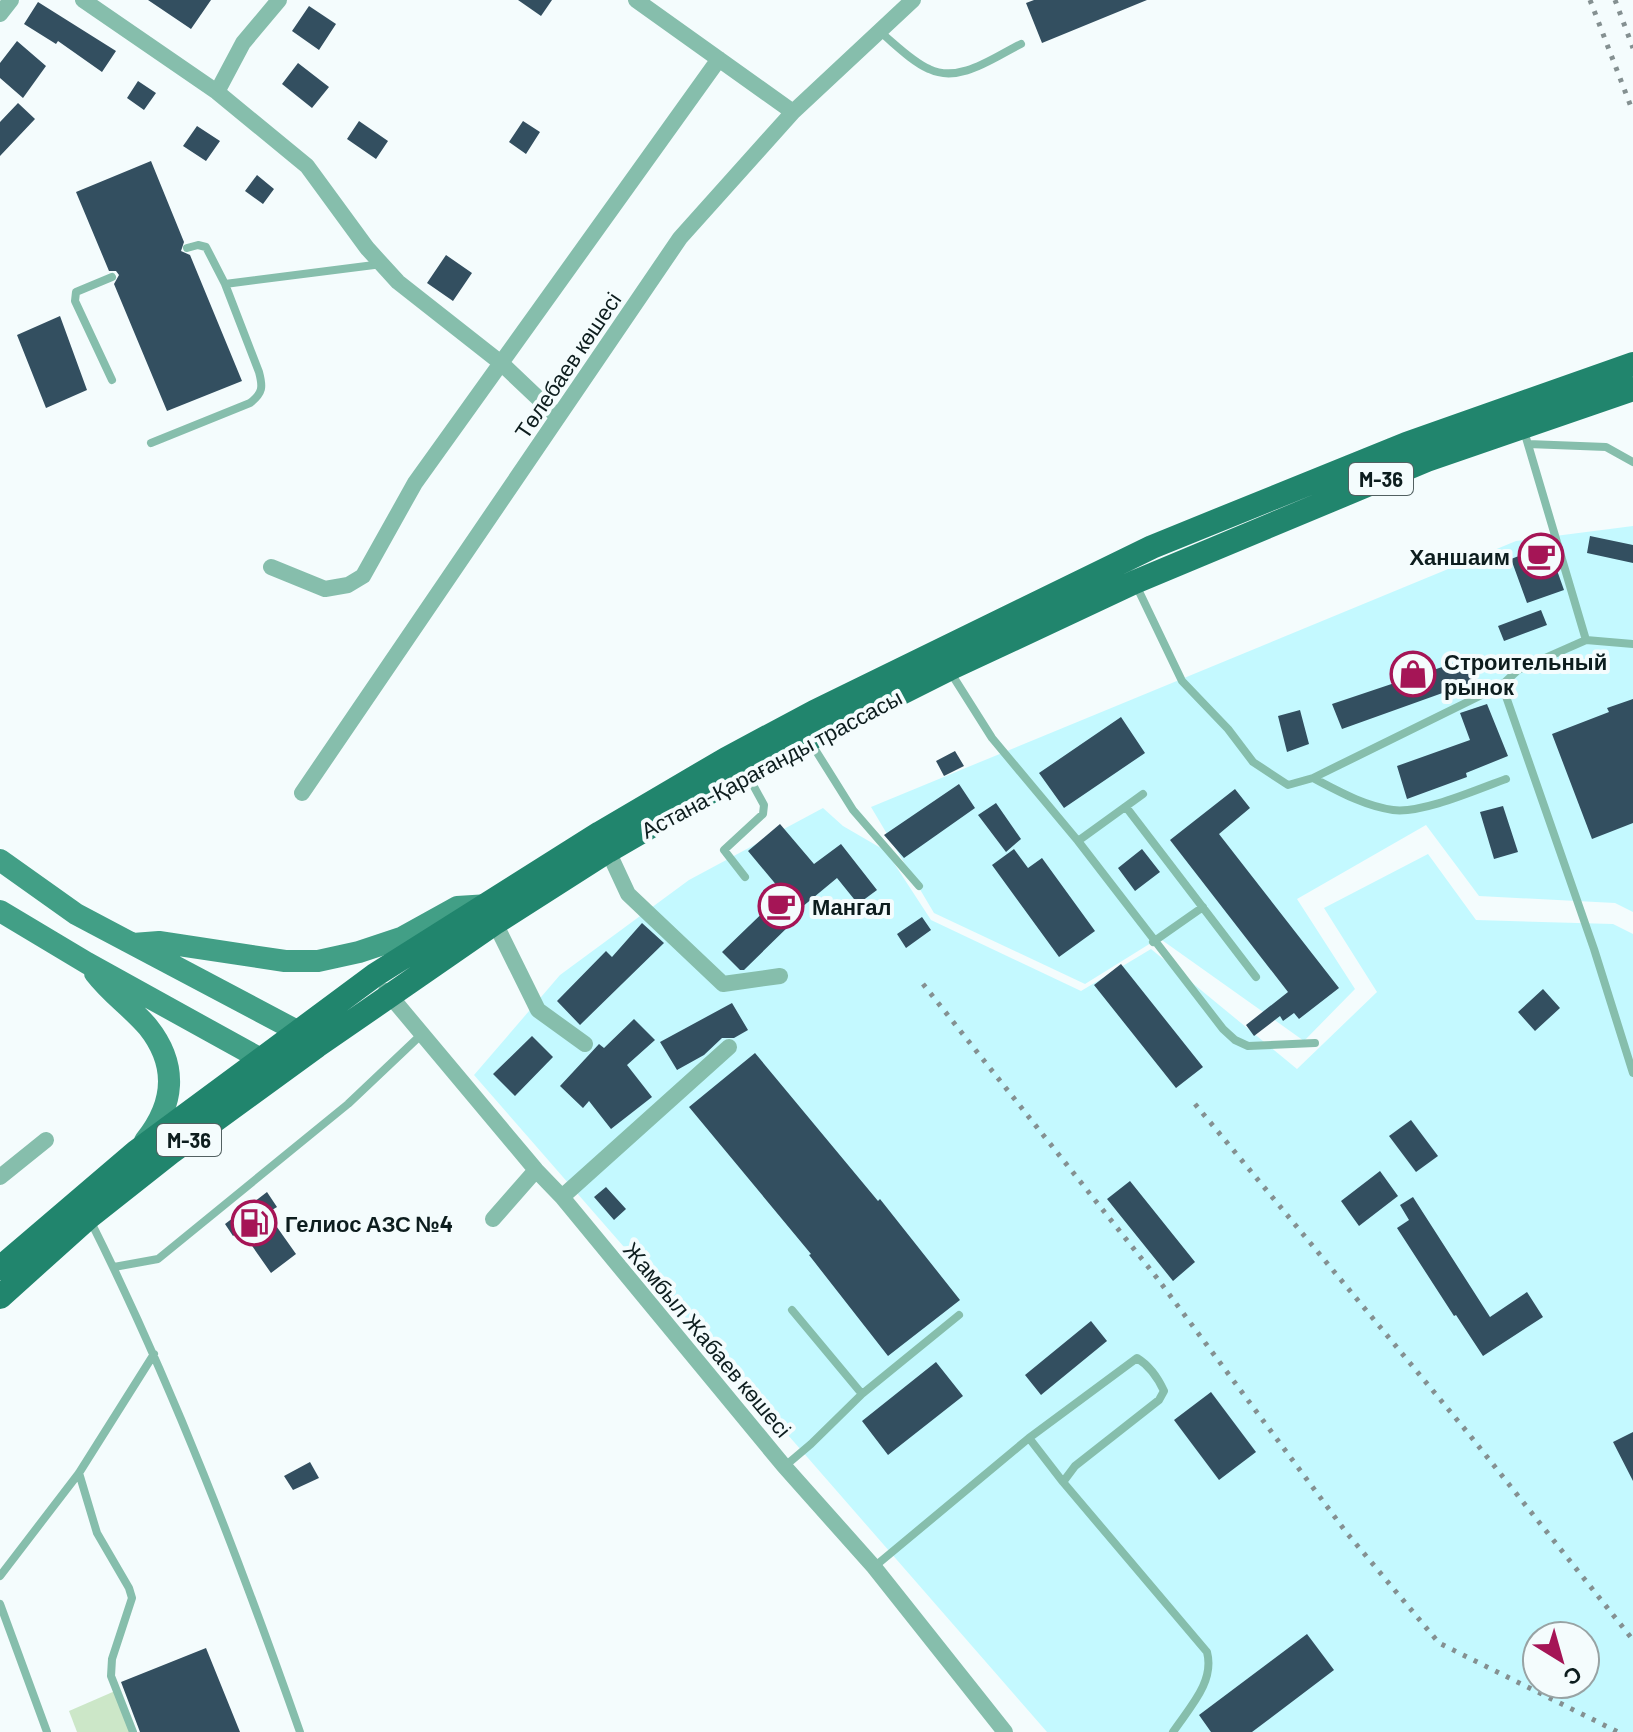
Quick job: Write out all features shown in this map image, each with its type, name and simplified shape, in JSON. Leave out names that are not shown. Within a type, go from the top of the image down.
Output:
[{"type":"main road","name":"Астана-Қарағанды трассасы","points":[[0,1268],[136,1152],[262,1057],[302,1042],[389,996],[600,833],[726,759],[814,712],[1152,547],[1406,444],[1633,364]]},
{"type":"main road","name":"Астана-Қарағанды трассасы","points":[[0,1297],[89,1217],[170,1153],[283,1071],[302,1042],[375,975],[608,851],[746,771],[949,669],[1135,582],[1427,460],[1525,436],[1633,389]]},
{"type":"main road","points":[[0,860],[76,914],[302,1042]]},
{"type":"main road","points":[[133,944],[159,942],[285,961],[318,961],[401,938],[457,907],[492,914]]},
{"type":"main road","points":[[0,911],[87,963],[283,1071]]},
{"type":"main road","points":[[87,963],[107,989],[149,1028],[168,1069],[166,1109],[136,1152]]},
{"type":"street","points":[[0,14],[11,0]]},
{"type":"street","points":[[83,0],[217,92],[307,166],[367,248],[398,282],[501,363],[558,417]]},
{"type":"street","points":[[217,92],[243,43],[279,0]]},
{"type":"street","points":[[636,0],[793,112]]},
{"type":"street","name":"Төлебаев көшесі","points":[[302,793],[680,238],[793,112],[913,0]]},
{"type":"street","points":[[271,567],[325,589],[348,585],[363,576],[415,483],[719,59]]},
{"type":"street","points":[[608,851],[628,894],[723,984],[780,976]]},
{"type":"street","points":[[492,914],[538,1010],[585,1044]]},
{"type":"street","name":"Жамбыл Жабаев көшесі","points":[[375,975],[389,996],[562,1197],[784,1466],[874,1567],[1005,1732]]},
{"type":"street","points":[[562,1197],[729,1047]]},
{"type":"street","points":[[0,1177],[46,1140]]},
{"type":"street","points":[[493,1219],[536,1170]]},
{"type":"lane","points":[[879,31],[927,69],[943,74],[966,72],[1021,44]]},
{"type":"lane","points":[[151,443],[250,403],[259,396],[263,387],[225,284],[206,247],[198,245],[187,248]]},
{"type":"lane","points":[[225,284],[382,264]]},
{"type":"lane","points":[[112,277],[76,292],[75,301],[112,380]]},
{"type":"lane","points":[[1586,640],[1525,436],[1606,447],[1633,462]]},
{"type":"lane","points":[[1135,582],[1182,681],[1228,729],[1253,762],[1288,785],[1313,778],[1502,685],[1518,670],[1586,640],[1633,644]]},
{"type":"lane","points":[[949,669],[992,738],[1078,841],[1223,1029],[1248,1046],[1315,1043]]},
{"type":"lane","points":[[1502,685],[1594,949],[1633,1073]]},
{"type":"lane","points":[[809,739],[853,810],[919,886]]},
{"type":"lane","points":[[745,877],[724,850],[763,814],[764,805],[746,771]]},
{"type":"lane","points":[[1313,778],[1357,800],[1395,811],[1439,803],[1506,779]]},
{"type":"lane","points":[[1078,841],[1143,794]]},
{"type":"lane","points":[[1126,807],[1256,977]]},
{"type":"lane","points":[[1153,942],[1203,907]]},
{"type":"lane","points":[[114,1267],[158,1259],[348,1104],[423,1033]]},
{"type":"lane","points":[[89,1217],[154,1354],[251,1593],[300,1732]]},
{"type":"lane","points":[[792,1310],[862,1394]]},
{"type":"lane","points":[[784,1466],[862,1394],[959,1315]]},
{"type":"lane","points":[[0,1576],[79,1473],[154,1354]]},
{"type":"lane","points":[[874,1567],[1029,1438],[1137,1358],[1146,1364],[1164,1391],[1159,1400],[1075,1466],[1063,1482]]},
{"type":"lane","points":[[1029,1438],[1207,1652],[1211,1665],[1205,1683],[1173,1732]]},
{"type":"lane","points":[[79,1473],[97,1533],[132,1598],[112,1659],[111,1676],[133,1732]]},
{"type":"lane","points":[[0,1604],[47,1732]]},
{"type":"shaded area","name":"Строительный рынок","points":[[1633,526],[1633,912],[1615,903],[1479,896],[1426,825],[1297,899],[1355,989],[1304,1041],[1159,938],[1085,984],[934,913],[871,807],[1516,541]]},
{"type":"shaded area","points":[[823,808],[843,826],[886,851],[931,920],[1081,991],[1151,949],[1297,1069],[1377,992],[1324,908],[1428,854],[1476,920],[1613,924],[1633,934],[1633,1732],[1047,1732],[474,1075],[560,975],[689,880]]},
{"type":"green space","points":[[115,1691],[132,1732],[77,1732],[69,1711]]},
{"type":"building","points":[[148,0],[211,0],[191,29]]},
{"type":"building","points":[[518,0],[552,0],[541,16]]},
{"type":"building","points":[[1034,0],[1147,0],[1042,43],[1026,3]]},
{"type":"building","points":[[38,2],[116,51],[102,72],[58,41],[56,44],[24,24]]},
{"type":"building","points":[[309,6],[336,24],[319,50],[292,31]]},
{"type":"building","points":[[17,41],[46,66],[23,98],[0,78],[0,63]]},
{"type":"building","points":[[298,63],[329,87],[312,108],[282,84]]},
{"type":"building","points":[[138,81],[156,93],[144,110],[127,98]]},
{"type":"building","points":[[18,103],[35,119],[0,156],[0,122]]},
{"type":"building","points":[[359,121],[388,141],[376,159],[347,139]]},
{"type":"building","points":[[523,121],[540,132],[526,154],[509,142]]},
{"type":"building","points":[[197,126],[220,141],[206,161],[183,146]]},
{"type":"building","points":[[151,161],[184,242],[181,251],[190,255],[242,381],[167,411],[114,284],[119,275],[116,271],[109,271],[76,192]]},
{"type":"building","points":[[257,175],[274,189],[263,204],[245,191]]},
{"type":"building","points":[[446,255],[472,273],[453,301],[427,283]]},
{"type":"building","points":[[60,316],[87,390],[46,408],[17,335]]},
{"type":"building","points":[[1590,536],[1633,545],[1633,563],[1587,553]]},
{"type":"building","points":[[1548,545],[1564,590],[1527,603],[1511,559]]},
{"type":"building","points":[[1541,610],[1547,625],[1504,641],[1498,626]]},
{"type":"building","points":[[1469,658],[1476,681],[1342,729],[1332,704]]},
{"type":"building","points":[[1633,699],[1633,823],[1592,839],[1552,734],[1609,712],[1607,708]]},
{"type":"building","points":[[1487,704],[1508,756],[1466,773],[1467,777],[1407,799],[1397,766],[1470,740],[1460,713]]},
{"type":"building","points":[[1300,710],[1309,744],[1287,752],[1278,716]]},
{"type":"building","points":[[1121,717],[1145,753],[1064,808],[1039,773]]},
{"type":"building","points":[[955,751],[964,766],[944,776],[936,761]]},
{"type":"building","points":[[959,784],[975,808],[904,858],[884,835]]},
{"type":"building","points":[[1235,789],[1250,808],[1219,834],[1339,988],[1299,1019],[1294,1013],[1283,1021],[1280,1016],[1254,1036],[1246,1025],[1288,992],[1170,840]]},
{"type":"building","points":[[996,803],[1021,839],[1006,852],[978,815]]},
{"type":"building","points":[[1503,806],[1518,852],[1494,859],[1480,812]]},
{"type":"building","points":[[780,824],[814,864],[841,844],[877,890],[858,904],[837,878],[790,917],[794,921],[744,970],[740,970],[722,952],[783,893],[748,851]]},
{"type":"building","points":[[1014,849],[1028,868],[1042,858],[1095,931],[1059,957],[992,865]]},
{"type":"building","points":[[1142,849],[1160,872],[1135,891],[1118,868]]},
{"type":"building","points":[[922,917],[931,930],[906,948],[897,934]]},
{"type":"building","points":[[642,923],[664,943],[580,1025],[557,1001],[606,951],[612,957]]},
{"type":"building","points":[[1121,964],[1203,1067],[1176,1088],[1094,985]]},
{"type":"building","points":[[1543,989],[1560,1008],[1535,1031],[1518,1012]]},
{"type":"building","points":[[732,1003],[748,1030],[734,1038],[722,1038],[704,1055],[677,1070],[660,1042]]},
{"type":"building","points":[[634,1019],[655,1040],[627,1065],[652,1097],[611,1129],[589,1101],[583,1108],[560,1086],[599,1044],[604,1048]]},
{"type":"building","points":[[532,1036],[553,1057],[515,1096],[493,1074]]},
{"type":"building","points":[[755,1053],[878,1201],[880,1199],[960,1300],[888,1356],[811,1254],[689,1107]]},
{"type":"building","points":[[1411,1120],[1438,1156],[1416,1172],[1389,1136]]},
{"type":"building","points":[[1380,1171],[1398,1196],[1359,1226],[1341,1201]]},
{"type":"building","points":[[1130,1181],[1195,1262],[1173,1281],[1107,1199]]},
{"type":"building","points":[[606,1187],[626,1209],[614,1220],[594,1197]]},
{"type":"building","points":[[267,1192],[277,1207],[267,1213],[296,1254],[271,1273],[241,1230],[233,1236],[225,1224]]},
{"type":"building","points":[[1413,1197],[1490,1317],[1527,1292],[1543,1317],[1483,1356],[1397,1228],[1409,1220],[1400,1205]]},
{"type":"building","points":[[1091,1321],[1107,1341],[1041,1395],[1025,1375]]},
{"type":"building","points":[[936,1362],[963,1396],[888,1455],[862,1421]]},
{"type":"building","points":[[1211,1392],[1256,1452],[1219,1480],[1174,1420]]},
{"type":"building","points":[[1633,1432],[1633,1481],[1613,1442]]},
{"type":"building","points":[[310,1462],[319,1478],[293,1490],[284,1476]]},
{"type":"building","points":[[1307,1634],[1334,1670],[1252,1732],[1211,1732],[1199,1715]]},
{"type":"building","points":[[206,1648],[240,1732],[140,1732],[121,1682]]},
{"type":"railway","points":[[1590,0],[1633,112]]},
{"type":"railway","points":[[1615,0],[1633,48]]},
{"type":"railway","points":[[923,984],[1157,1278],[1346,1532],[1439,1643],[1618,1732]]},
{"type":"railway","points":[[1195,1104],[1468,1433],[1633,1640]]},
{"type":"place","name":"Ханшаим","points":[[1541,556]]},
{"type":"place","name":"Строительный рынок","points":[[1413,674]]},
{"type":"place","name":"Мангал","points":[[781,906]]},
{"type":"place","name":"Гелиос АЗС №4","points":[[254,1223]]}]
